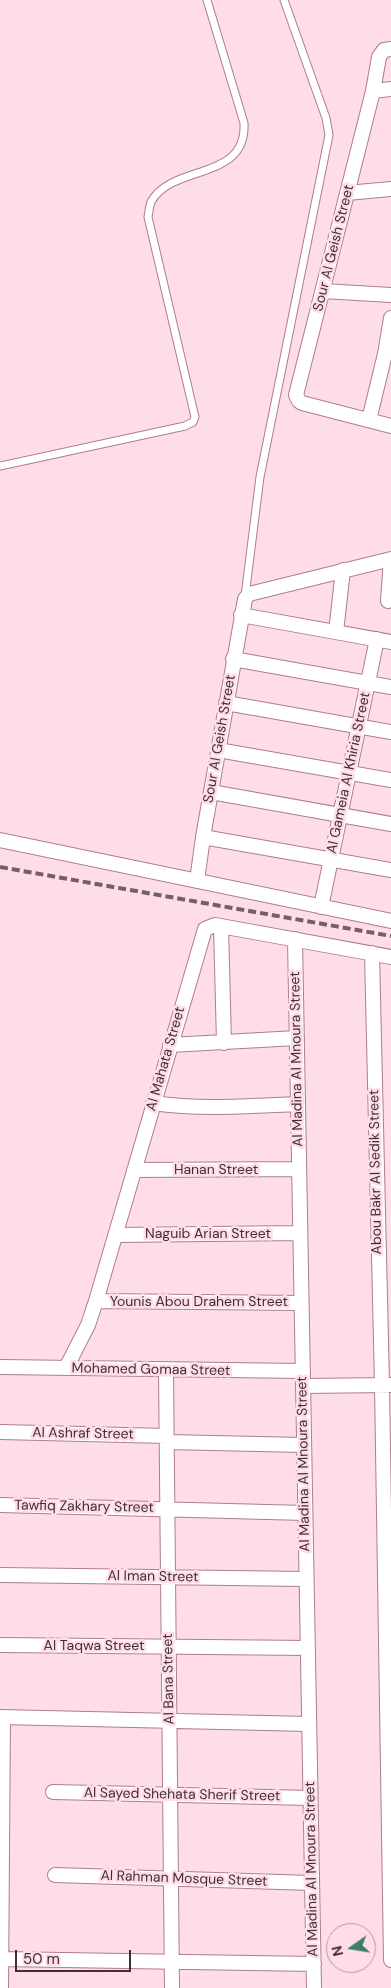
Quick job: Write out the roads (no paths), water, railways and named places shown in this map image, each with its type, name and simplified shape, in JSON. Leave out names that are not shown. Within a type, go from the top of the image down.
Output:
[{"type":"street","name":"Sour Al Geish Street","points":[[369,420],[302,403],[296,395],[373,90],[379,57],[384,50],[391,49]]},
{"type":"street","points":[[373,90],[391,89]]},
{"type":"street","points":[[347,193],[391,189]]},
{"type":"street","points":[[323,291],[391,295]]},
{"type":"street","points":[[391,318],[385,354],[369,420],[391,426]]},
{"type":"street","points":[[245,598],[249,594],[391,559],[388,601]]},
{"type":"street","points":[[336,632],[343,570]]},
{"type":"street","name":"Sour Al Geish Street","points":[[198,881],[203,837],[245,598]]},
{"type":"street","points":[[241,616],[391,642]]},
{"type":"street","name":"Al Gameia Al Khiria Street","points":[[321,907],[377,639]]},
{"type":"street","points":[[234,659],[391,687]]},
{"type":"street","points":[[226,703],[391,732]]},
{"type":"street","points":[[218,750],[391,780]]},
{"type":"street","points":[[211,792],[391,824]]},
{"type":"street","points":[[203,837],[391,870]]},
{"type":"street","points":[[0,840],[391,921]]},
{"type":"street","name":"Al Mahata Street","points":[[66,1368],[88,1325],[96,1301],[205,929],[209,926],[220,926]]},
{"type":"street","points":[[224,1043],[220,926],[391,957]]},
{"type":"street","name":"Al Madina Al Mnoura Street","points":[[295,939],[314,1988]]},
{"type":"street","name":"Abou Bakr Al Sedik Street","points":[[372,953],[386,1385],[391,1960]]},
{"type":"street","points":[[170,1046],[297,1038]]},
{"type":"street","points":[[153,1103],[208,1107],[298,1104]]},
{"type":"street","name":"Hanan Street","points":[[134,1170],[298,1169]]},
{"type":"street","name":"Naguib Arian Street","points":[[116,1235],[300,1233]]},
{"type":"street","name":"Younis Abou Drahem Street","points":[[96,1301],[302,1303]]},
{"type":"street","name":"Mohamed Gomaa Street","points":[[0,1367],[303,1371]]},
{"type":"street","name":"Al Bana Street","points":[[166,1370],[172,1988]]},
{"type":"street","points":[[303,1386],[386,1385]]},
{"type":"street","name":"Al Ashraf Street","points":[[0,1432],[304,1445]]},
{"type":"street","name":"Tawfiq Zakhary Street","points":[[0,1505],[305,1513]]},
{"type":"street","name":"Al Iman Street","points":[[0,1575],[306,1579]]},
{"type":"street","name":"Al Taqwa Street","points":[[0,1646],[308,1648]]},
{"type":"street","points":[[2,1988],[2,1717],[309,1724]]},
{"type":"street","name":"Al Sayed Shehata Sherif Street","points":[[53,1792],[310,1798]]},
{"type":"street","name":"Al Rahman Mosque Street","points":[[56,1875],[312,1883]]},
{"type":"street","points":[[1,1959],[314,1964]]},
{"type":"lane","points":[[0,466],[185,426],[193,422],[195,417],[148,218],[150,204],[158,192],[226,161],[235,155],[242,145],[245,134],[244,123],[207,0]]},
{"type":"lane","points":[[245,598],[260,476],[328,135],[326,118],[284,0]]},
{"type":"railway","points":[[0,867],[391,936]]}]
